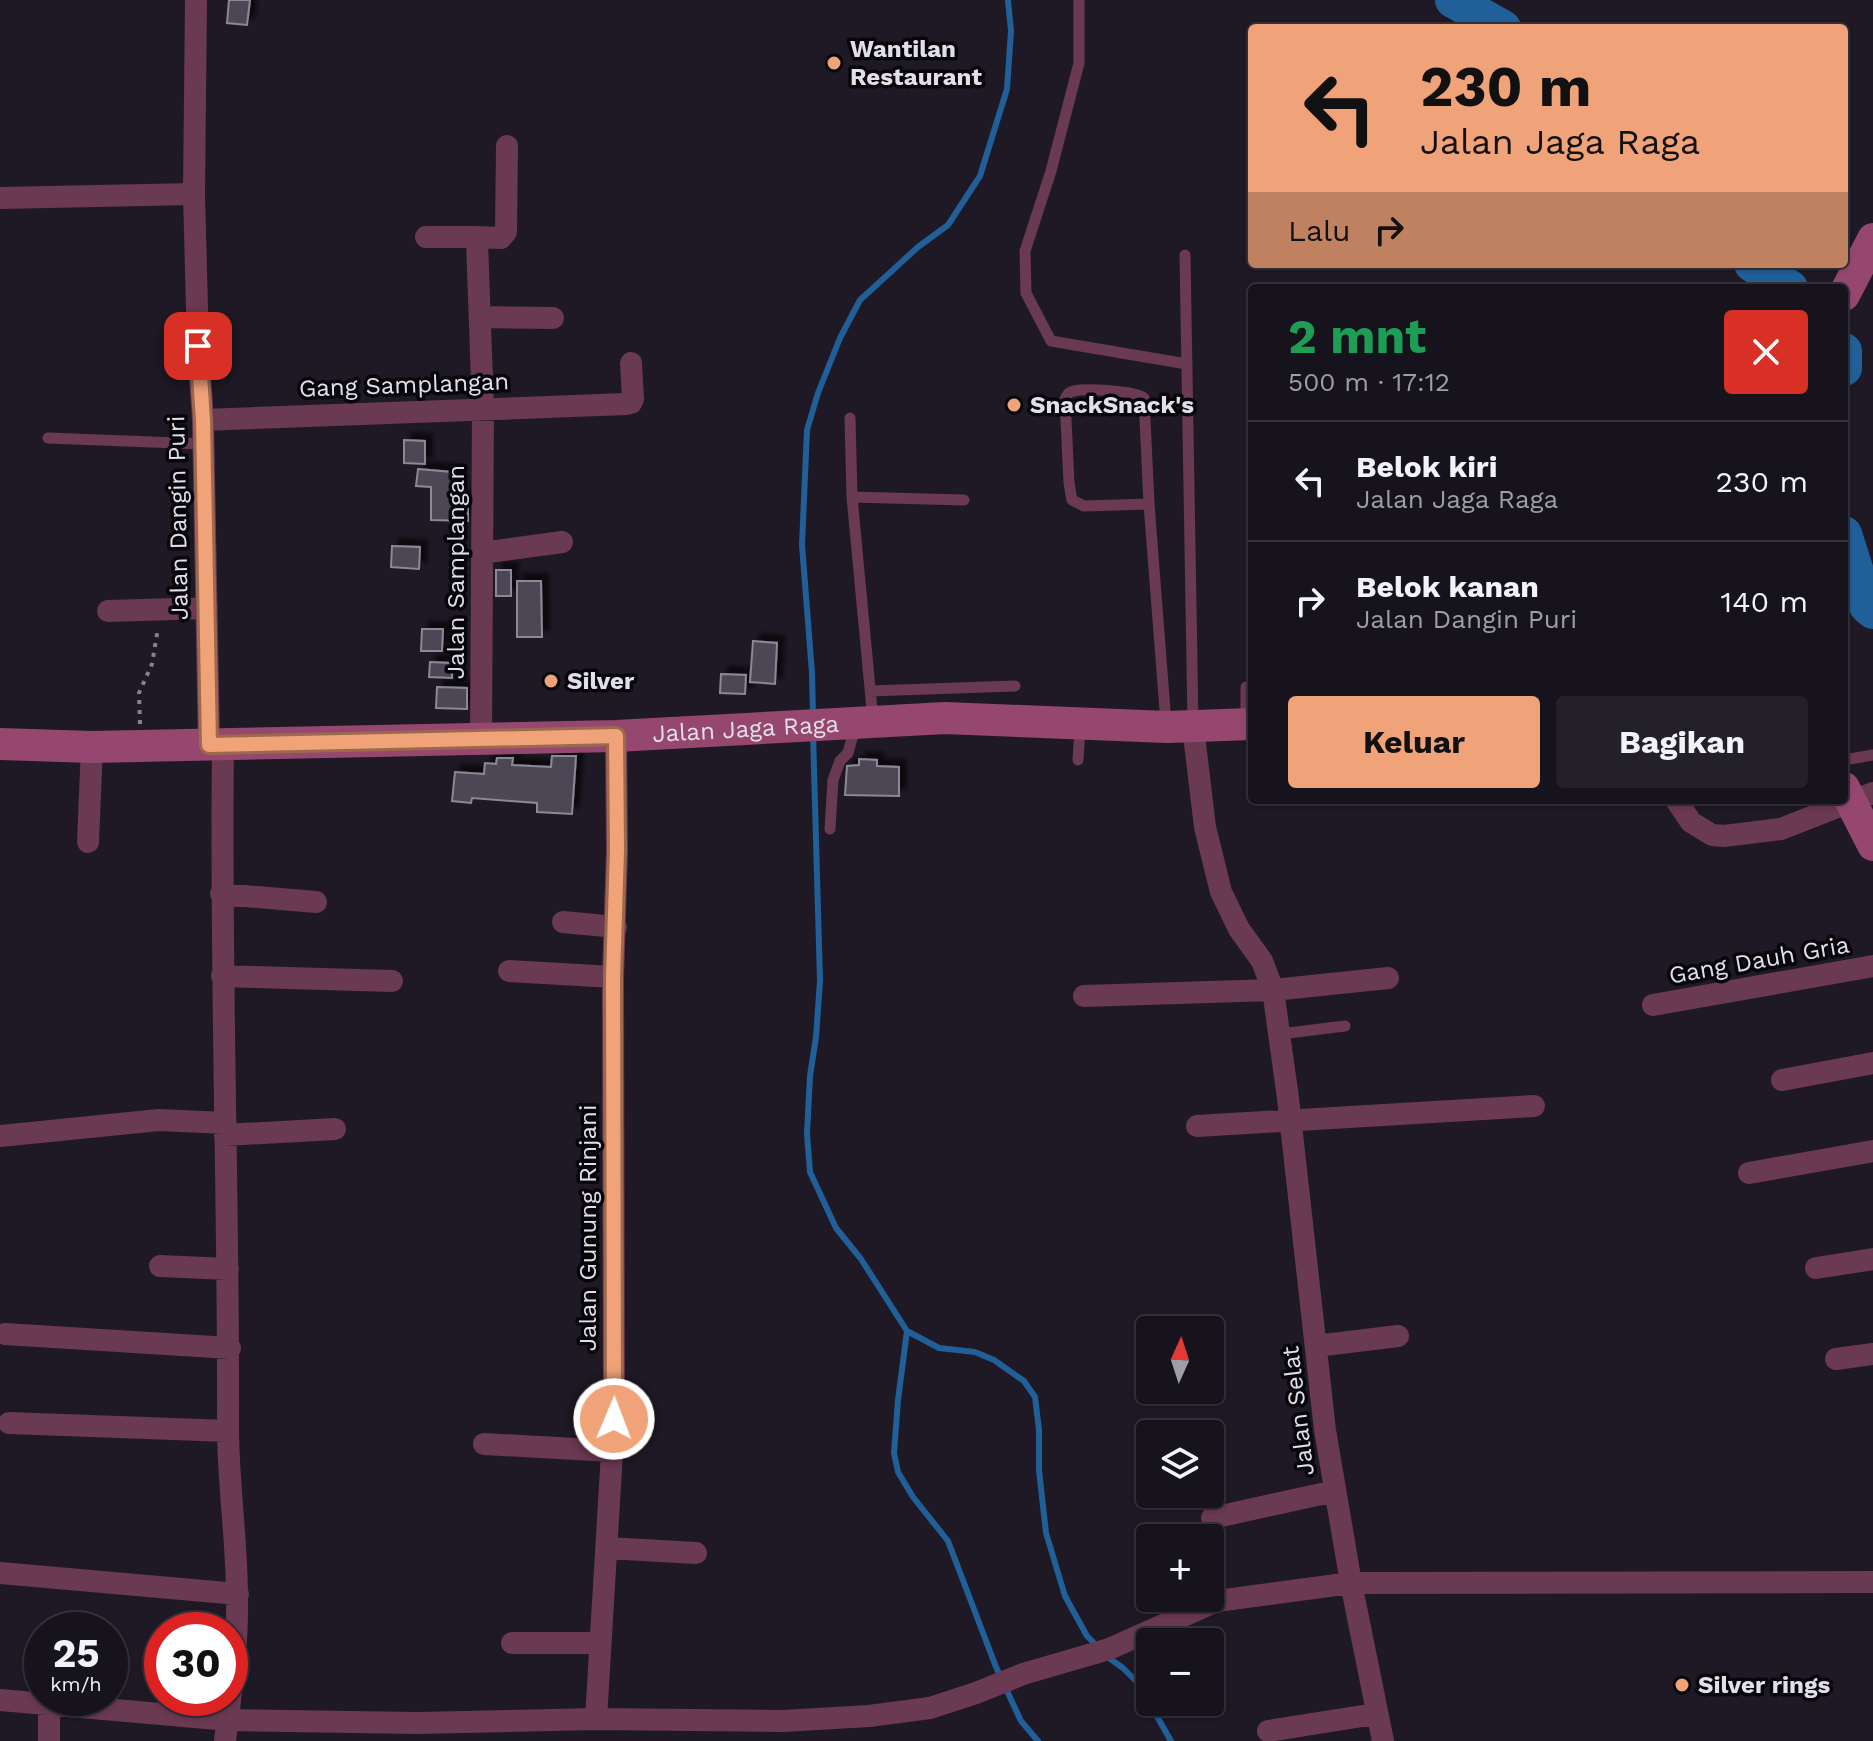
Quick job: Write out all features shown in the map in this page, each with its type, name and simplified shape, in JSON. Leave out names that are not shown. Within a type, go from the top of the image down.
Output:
[{"type":"street","name":"Jalan Dangin Puri","points":[[196,0],[194,194],[198,346],[221,894],[230,1348],[228,1431],[238,1594],[236,1660],[227,1730]]},
{"type":"street","points":[[426,237],[501,238],[506,232],[507,146]]},
{"type":"street","points":[[0,198],[194,194]]},
{"type":"street","name":"Jalan Samplangan","points":[[475,237],[483,408],[481,737]]},
{"type":"street","points":[[1848,288],[1873,239]]},
{"type":"street","points":[[480,317],[553,318]]},
{"type":"street","name":"Gang Samplangan","points":[[203,420],[631,403],[631,363]]},
{"type":"street","points":[[481,553],[562,542]]},
{"type":"street","points":[[108,611],[207,608]]},
{"type":"street","name":"Jalan Jaga Raga","points":[[0,744],[92,747],[616,736],[792,727],[861,714],[1180,727],[1248,724]]},
{"type":"street","name":"Jalan Selat","points":[[1180,727],[1221,892],[1239,929],[1262,961],[1273,990],[1335,1491],[1375,1714],[1383,1741]]},
{"type":"street","name":"Jalan Gunung Rinjani","points":[[596,1719],[612,1451],[615,1343],[613,977],[616,736]]},
{"type":"street","points":[[88,842],[92,747]]},
{"type":"street","points":[[1679,804],[1691,822],[1712,835],[1724,836],[1781,829],[1807,821],[1863,812]]},
{"type":"street","points":[[221,894],[316,902]]},
{"type":"street","points":[[563,922],[616,927]]},
{"type":"street","name":"Gang Dauh Gria","points":[[1653,1005],[1873,966]]},
{"type":"street","points":[[509,971],[613,977]]},
{"type":"street","points":[[222,976],[392,981]]},
{"type":"street","points":[[1084,996],[1273,990],[1388,978]]},
{"type":"street","points":[[1782,1080],[1873,1063]]},
{"type":"street","points":[[1197,1126],[1534,1106]]},
{"type":"street","points":[[0,1136],[159,1120],[225,1129],[335,1129]]},
{"type":"street","points":[[1749,1173],[1873,1151]]},
{"type":"street","points":[[1816,1268],[1873,1259]]},
{"type":"street","points":[[160,1266],[228,1269]]},
{"type":"street","points":[[5,1334],[230,1348]]},
{"type":"street","points":[[1316,1346],[1398,1336]]},
{"type":"street","points":[[1836,1359],[1873,1354]]},
{"type":"street","points":[[9,1423],[228,1431]]},
{"type":"street","points":[[484,1444],[612,1451]]},
{"type":"street","points":[[1212,1518],[1335,1491]]},
{"type":"street","points":[[607,1548],[696,1553]]},
{"type":"street","points":[[0,1573],[238,1594]]},
{"type":"street","points":[[128,1716],[227,1730],[420,1732],[596,1719],[783,1721],[869,1716],[930,1708],[976,1693],[1023,1674],[1109,1649],[1217,1601],[1351,1583],[1873,1582]]},
{"type":"street","points":[[512,1643],[600,1643]]},
{"type":"street","points":[[0,1700],[24,1702]]},
{"type":"street","points":[[1268,1731],[1375,1714]]},
{"type":"street","points":[[49,1716],[49,1741]]},
{"type":"lane","points":[[1079,0],[1079,63],[1051,171],[1025,251],[1026,293],[1051,341],[1187,364]]},
{"type":"lane","points":[[1180,727],[1187,364],[1185,255]]},
{"type":"lane","points":[[1149,504],[1084,506],[1072,500],[1065,399],[1069,394],[1075,390],[1117,392],[1138,394],[1144,398],[1149,504],[1180,727]]},
{"type":"lane","points":[[830,829],[833,780],[840,761],[848,753],[861,714],[850,418]]},
{"type":"lane","points":[[48,438],[203,444]]},
{"type":"lane","points":[[852,497],[964,500]]},
{"type":"lane","points":[[861,714],[1015,686]]},
{"type":"lane","points":[[1246,687],[1248,712]]},
{"type":"lane","points":[[1078,760],[1080,723]]},
{"type":"lane","points":[[1848,759],[1873,755]]},
{"type":"lane","points":[[1280,1034],[1345,1026]]},
{"type":"path","points":[[141,746],[139,693],[152,664],[160,611]]},
{"type":"building","points":[[229,0],[250,0],[247,25],[227,23]]},
{"type":"building","points":[[404,440],[425,441],[425,464],[404,463]]},
{"type":"building","points":[[418,469],[452,472],[449,497],[468,498],[468,521],[431,520],[431,487],[416,486]]},
{"type":"building","points":[[392,546],[420,547],[419,569],[391,567]]},
{"type":"building","points":[[496,570],[511,570],[511,596],[496,596]]},
{"type":"building","points":[[517,581],[541,581],[542,637],[517,637]]},
{"type":"building","points":[[422,629],[443,629],[442,651],[421,651]]},
{"type":"building","points":[[753,641],[777,643],[775,684],[750,682]]},
{"type":"building","points":[[430,662],[452,663],[452,678],[429,677]]},
{"type":"building","points":[[721,674],[746,675],[745,694],[720,693]]},
{"type":"building","points":[[437,687],[467,688],[467,709],[436,708]]},
{"type":"building","points":[[552,756],[576,756],[572,814],[537,812],[537,803],[472,798],[471,803],[452,801],[455,772],[484,774],[485,763],[496,764],[497,758],[513,758],[512,765],[551,767]]},
{"type":"building","points":[[859,759],[877,760],[877,766],[899,767],[899,796],[845,795],[847,766],[859,765]]},
{"type":"waterway","points":[[813,714],[802,545],[807,430],[840,338],[860,300],[918,247],[948,225],[980,176],[1007,89],[1011,31],[1008,0]]},
{"type":"waterway","points":[[1453,0],[1496,24]]},
{"type":"waterway","points":[[1758,268],[1784,284]]},
{"type":"waterway","points":[[1848,547],[1867,606],[1873,611]]},
{"type":"waterway","points":[[813,733],[820,981],[810,1076],[807,1134],[810,1172],[836,1228],[861,1259],[907,1331],[939,1348],[975,1352],[994,1360],[1024,1381],[1035,1397],[1046,1533],[1065,1596],[1087,1636],[1099,1648]]},
{"type":"waterway","points":[[907,1331],[894,1453],[898,1472],[913,1497],[948,1541],[996,1667],[1021,1721],[1038,1741]]},
{"type":"waterway","points":[[1106,1656],[1138,1683],[1171,1741]]},
{"type":"place","name":"Wantilan Restaurant","points":[[834,63]]},
{"type":"place","name":"SnackSnack's","points":[[1014,405]]},
{"type":"place","name":"Silver","points":[[551,681]]},
{"type":"place","name":"Silver rings","points":[[1682,1685]]},
{"type":"route","points":[[198,346],[203,420],[209,745],[616,736],[614,1419]]}]
